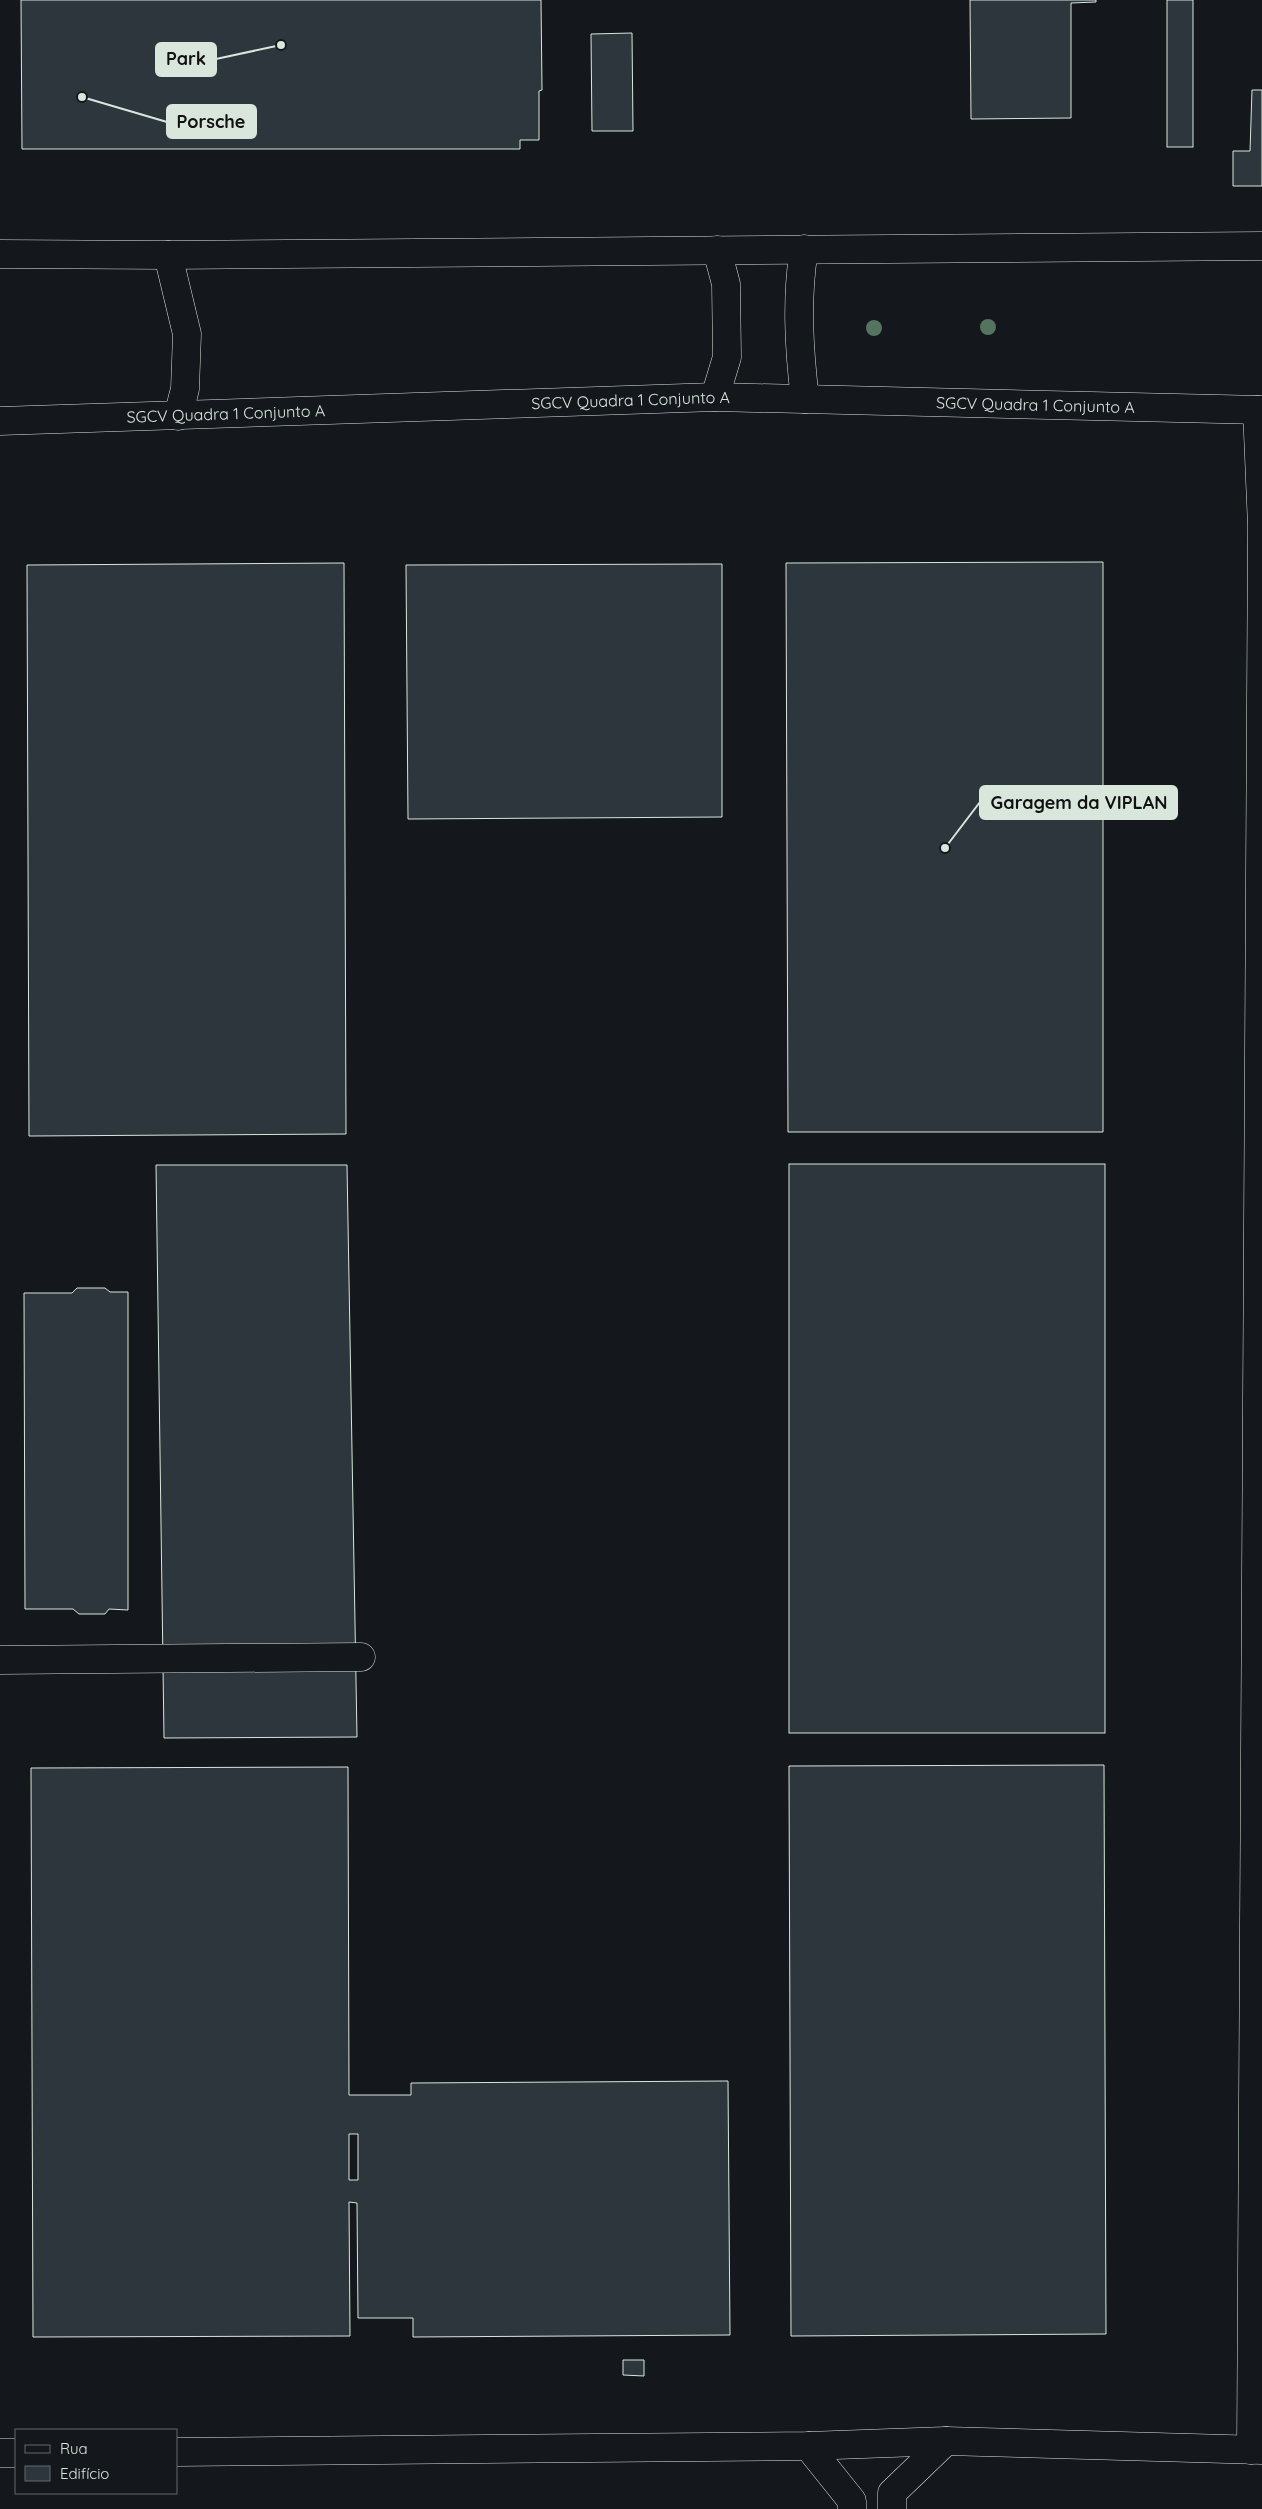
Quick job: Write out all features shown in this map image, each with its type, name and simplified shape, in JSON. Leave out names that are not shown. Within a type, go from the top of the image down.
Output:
[{"type":"street","points":[[0,254],[168,255],[1262,246]]},
{"type":"street","points":[[804,249],[798,285],[801,367],[805,400]]},
{"type":"street","points":[[716,397],[727,357],[726,284],[717,250]]},
{"type":"street","points":[[168,255],[186,334],[185,388],[178,416]]},
{"type":"street","name":"SGCV Quadra 1 Conjunto A","points":[[0,421],[716,397],[1260,410]]},
{"type":"street","points":[[178,2452],[808,2446],[946,2440],[1256,2450],[1258,2305],[1262,526],[1260,410]]},
{"type":"street","points":[[0,1660],[361,1657]]},
{"type":"street","points":[[892,2509],[892,2493],[946,2440]]},
{"type":"street","points":[[808,2446],[852,2501],[852,2509]]},
{"type":"street","points":[[0,2453],[15,2453]]},
{"type":"building","points":[[21,0],[541,0],[542,90],[539,91],[539,140],[520,140],[520,149],[22,149]]},
{"type":"building","points":[[970,0],[1096,0],[1096,2],[1071,3],[1071,118],[971,119]]},
{"type":"building","points":[[1167,0],[1193,0],[1193,147],[1167,147]]},
{"type":"building","points":[[632,33],[633,131],[592,131],[591,34]]},
{"type":"building","points":[[1252,90],[1262,90],[1262,186],[1233,186],[1233,151],[1250,151]]},
{"type":"building","points":[[1103,562],[1103,1132],[788,1132],[786,563]]},
{"type":"building","points":[[344,563],[346,1134],[29,1136],[27,565]]},
{"type":"building","points":[[722,564],[722,817],[408,819],[406,565]]},
{"type":"building","points":[[789,1164],[1105,1164],[1105,1733],[789,1733]]},
{"type":"building","points":[[156,1165],[347,1165],[357,1737],[164,1738]]},
{"type":"building","points":[[77,1288],[105,1288],[110,1292],[128,1292],[128,1610],[109,1609],[105,1614],[79,1614],[73,1609],[25,1609],[24,1293],[72,1293]]},
{"type":"building","points":[[1104,1765],[1106,2334],[791,2336],[789,1766]]},
{"type":"building","points":[[348,1767],[349,2095],[411,2095],[411,2083],[728,2081],[730,2335],[413,2337],[413,2318],[358,2318],[357,2203],[349,2202],[350,2336],[33,2337],[31,1768]],"holes":[[[349,2134],[358,2134],[358,2180],[349,2180]]]},
{"type":"building","points":[[623,2360],[644,2360],[644,2376],[623,2375]]},
{"type":"place","name":"Park","points":[[281,45]]},
{"type":"place","name":"Porsche","points":[[82,97]]},
{"type":"place","name":"Garagem da VIPLAN","points":[[945,848]]}]
